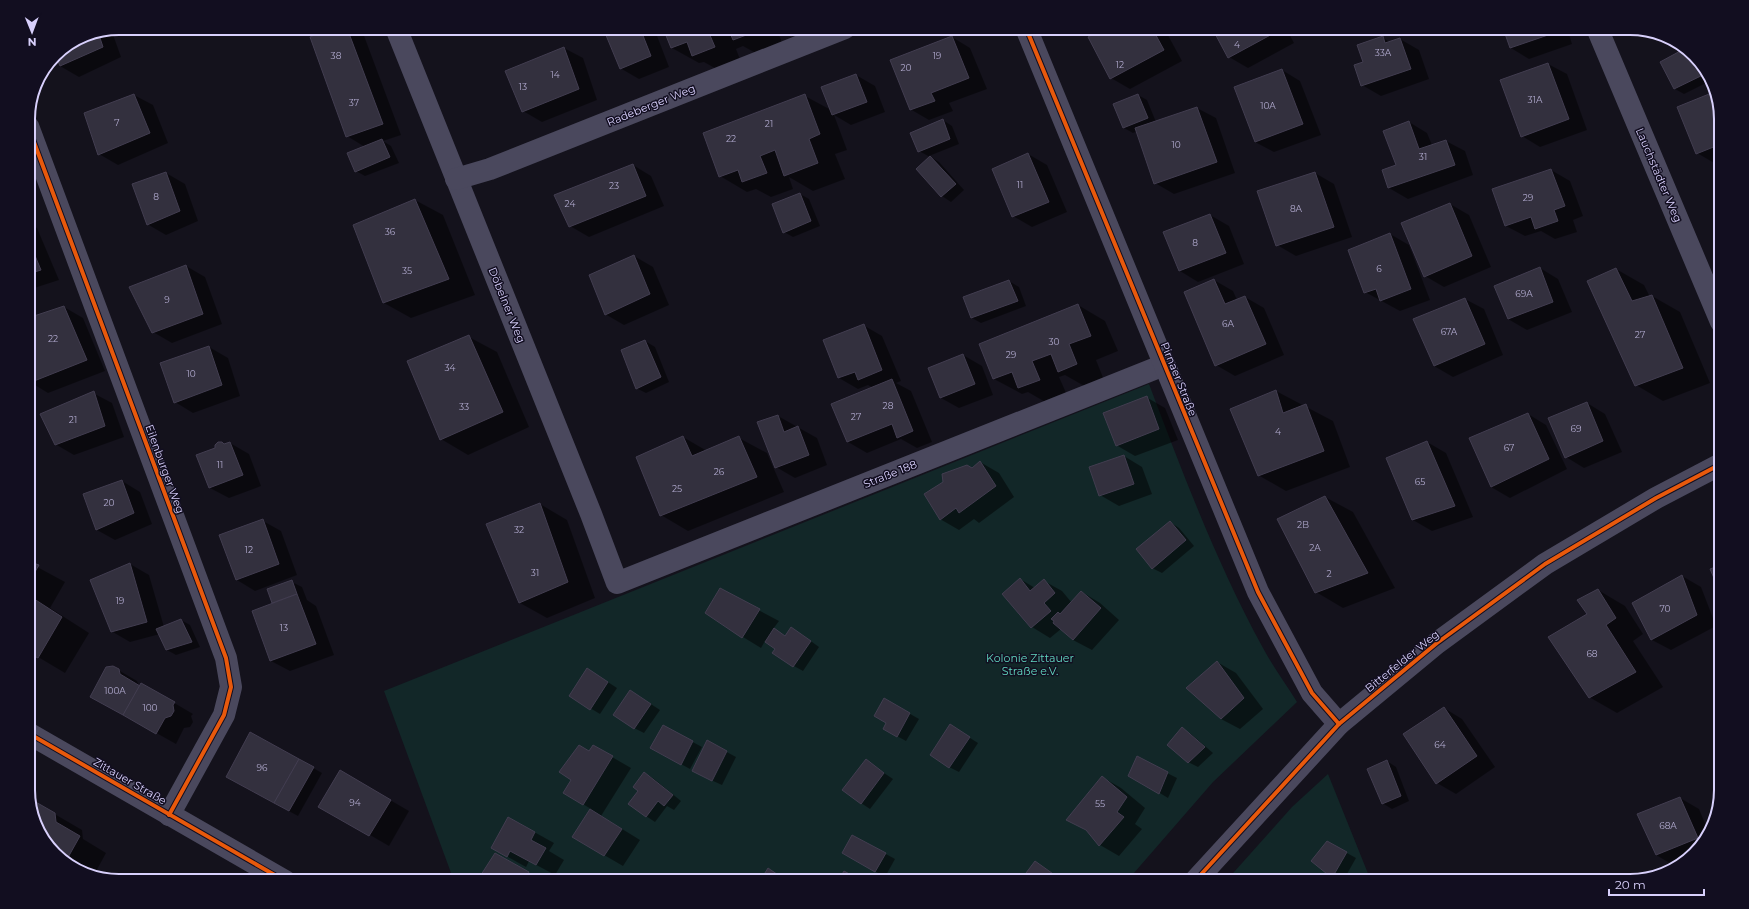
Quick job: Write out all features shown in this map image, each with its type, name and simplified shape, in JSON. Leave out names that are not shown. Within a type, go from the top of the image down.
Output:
[{"type":"street","name":"Döbelner Weg","points":[[399,35],[591,514],[617,583]]},
{"type":"street","name":"Radeberger Weg","points":[[456,179],[490,169],[827,35]]},
{"type":"street","name":"Pirnaer Straße","points":[[1029,35],[1258,592],[1312,693],[1339,724]]},
{"type":"street","name":"Lauchstädter Weg","points":[[1600,35],[1714,305]]},
{"type":"street","name":"Eilenburger Weg","points":[[35,145],[226,658],[230,687],[224,715],[169,814]]},
{"type":"street","name":"Straße 188","points":[[617,583],[1164,365]]},
{"type":"street","name":"Bitterfelder Weg","points":[[1201,874],[1339,724],[1437,643],[1545,564],[1656,498],[1714,468]]},
{"type":"street","name":"Zittauer Straße","points":[[35,737],[273,874]]},
{"type":"green space","name":"Kolonie Zittauer Straße e.V.","points":[[1149,384],[1188,485],[1231,584],[1267,655],[1297,702],[1213,782],[1133,874],[451,874],[384,691]]},
{"type":"green space","points":[[1328,774],[1368,874],[1232,874],[1292,807]]},
{"type":"building","points":[[314,35],[350,35],[383,124],[346,137],[310,37]]},
{"type":"building","points":[[606,35],[643,35],[651,56],[620,69]]},
{"type":"building","points":[[666,35],[710,35],[715,47],[692,56],[687,42],[671,48]]},
{"type":"building","points":[[731,35],[746,35],[733,40]]},
{"type":"building","points":[[1092,35],[1156,35],[1164,50],[1110,79],[1088,37]]},
{"type":"building","points":[[1216,35],[1270,35],[1228,58]]},
{"type":"building","points":[[1505,35],[1548,35],[1510,48]]},
{"type":"building","points":[[952,36],[969,78],[931,93],[935,101],[910,110],[890,60]]},
{"type":"building","points":[[1383,36],[1385,43],[1400,38],[1411,69],[1361,86],[1354,65],[1363,62],[1357,45]]},
{"type":"building","points":[[100,38],[103,47],[60,66],[58,62],[72,49],[87,41]]},
{"type":"building","points":[[564,47],[579,89],[522,112],[505,71]]},
{"type":"building","points":[[1680,51],[1693,64],[1702,76],[1674,89],[1660,62]]},
{"type":"building","points":[[1548,63],[1569,119],[1521,137],[1500,80]]},
{"type":"building","points":[[1282,69],[1303,124],[1255,142],[1234,87]]},
{"type":"building","points":[[856,74],[867,102],[832,115],[821,87]]},
{"type":"building","points":[[134,94],[150,133],[98,155],[84,113]]},
{"type":"building","points":[[805,94],[820,134],[809,139],[818,163],[784,176],[775,150],[760,156],[767,173],[742,182],[738,170],[719,177],[703,133]]},
{"type":"building","points":[[1138,94],[1148,118],[1123,128],[1113,104]]},
{"type":"building","points":[[1710,94],[1714,113],[1714,147],[1696,154],[1677,107]]},
{"type":"building","points":[[1197,107],[1217,162],[1154,184],[1135,128]]},
{"type":"building","points":[[943,119],[950,139],[918,152],[910,133]]},
{"type":"building","points":[[1409,121],[1419,149],[1446,140],[1455,165],[1388,188],[1382,170],[1396,165],[1383,131]]},
{"type":"building","points":[[382,139],[390,157],[355,172],[347,153]]},
{"type":"building","points":[[1028,153],[1049,202],[1012,217],[992,169]]},
{"type":"building","points":[[930,156],[956,184],[941,197],[916,169]]},
{"type":"building","points":[[633,164],[646,196],[569,227],[554,195]]},
{"type":"building","points":[[1551,169],[1565,206],[1554,210],[1558,221],[1535,229],[1531,217],[1505,226],[1492,189]]},
{"type":"building","points":[[166,172],[180,211],[147,225],[132,184]]},
{"type":"building","points":[[1315,172],[1334,227],[1276,246],[1257,191]]},
{"type":"building","points":[[800,193],[811,221],[783,233],[772,204]]},
{"type":"building","points":[[415,199],[449,279],[383,303],[353,225]]},
{"type":"building","points":[[1450,203],[1472,256],[1424,277],[1401,223]]},
{"type":"building","points":[[1210,214],[1226,253],[1179,271],[1163,232]]},
{"type":"building","points":[[1390,233],[1411,289],[1380,301],[1376,289],[1364,293],[1348,250]]},
{"type":"building","points":[[634,255],[650,294],[605,315],[589,275]]},
{"type":"building","points":[[35,256],[41,270],[35,272]]},
{"type":"building","points":[[186,265],[203,314],[152,333],[129,287]]},
{"type":"building","points":[[1540,267],[1553,302],[1508,319],[1494,286]]},
{"type":"building","points":[[1616,268],[1632,301],[1652,295],[1683,368],[1635,386],[1587,281]]},
{"type":"building","points":[[1214,279],[1225,304],[1245,296],[1266,344],[1215,366],[1184,292]]},
{"type":"building","points":[[1009,280],[1018,301],[971,318],[963,297]]},
{"type":"building","points":[[1465,298],[1485,344],[1434,366],[1413,319]]},
{"type":"building","points":[[1078,304],[1091,336],[1069,344],[1077,364],[1058,372],[1051,354],[1032,361],[1040,380],[1018,388],[1012,372],[993,379],[979,344]]},
{"type":"building","points":[[64,306],[87,360],[35,381],[35,316]]},
{"type":"building","points":[[864,324],[882,370],[858,380],[855,372],[838,378],[823,340]]},
{"type":"building","points":[[469,335],[503,412],[440,440],[407,361]]},
{"type":"building","points":[[645,340],[661,377],[636,389],[621,350]]},
{"type":"building","points":[[209,346],[222,385],[174,403],[160,363]]},
{"type":"building","points":[[963,354],[975,384],[940,398],[928,368]]},
{"type":"building","points":[[892,379],[913,431],[897,438],[892,424],[847,442],[831,404]]},
{"type":"building","points":[[1276,390],[1283,413],[1306,404],[1324,451],[1258,476],[1230,409]]},
{"type":"building","points":[[94,391],[105,426],[55,445],[40,414]]},
{"type":"building","points":[[1147,396],[1159,429],[1116,446],[1103,413]]},
{"type":"building","points":[[1587,402],[1603,441],[1565,458],[1548,418]]},
{"type":"building","points":[[1528,413],[1549,459],[1491,487],[1469,438]]},
{"type":"building","points":[[778,415],[784,432],[798,426],[809,455],[775,468],[757,422]]},
{"type":"building","points":[[683,436],[692,456],[739,436],[757,477],[660,516],[636,457]]},
{"type":"building","points":[[1427,441],[1455,506],[1412,520],[1386,458]]},
{"type":"building","points":[[218,442],[222,442],[224,444],[230,442],[243,475],[209,488],[196,455],[215,448],[215,445]]},
{"type":"building","points":[[1124,455],[1134,484],[1099,496],[1089,467]]},
{"type":"building","points":[[980,461],[996,486],[959,513],[956,508],[940,520],[924,494],[943,482],[942,474],[967,465],[972,468]]},
{"type":"building","points":[[122,480],[134,513],[96,530],[83,494]]},
{"type":"building","points":[[1325,496],[1368,573],[1315,593],[1277,519]]},
{"type":"building","points":[[540,503],[568,582],[519,603],[486,524]]},
{"type":"building","points":[[263,519],[279,564],[236,580],[219,535]]},
{"type":"building","points":[[1170,521],[1186,540],[1152,569],[1136,549]]},
{"type":"building","points":[[130,563],[147,622],[111,632],[90,580]]},
{"type":"building","points":[[35,564],[39,565],[35,572]]},
{"type":"building","points":[[1714,568],[1714,578],[1710,569]]},
{"type":"building","points":[[1682,575],[1697,615],[1651,640],[1632,603]]},
{"type":"building","points":[[1020,578],[1030,591],[1044,579],[1055,593],[1044,603],[1051,611],[1031,628],[1002,594]]},
{"type":"building","points":[[292,580],[297,594],[272,603],[267,589]]},
{"type":"building","points":[[720,588],[760,609],[742,638],[705,613]]},
{"type":"building","points":[[1598,589],[1616,618],[1606,625],[1636,672],[1589,698],[1548,637],[1587,614],[1577,600]]},
{"type":"building","points":[[1081,591],[1101,608],[1073,640],[1053,623],[1054,621],[1051,619],[1058,612],[1060,614]]},
{"type":"building","points":[[297,594],[316,644],[270,661],[252,611]]},
{"type":"building","points":[[35,600],[62,617],[38,658],[35,656]]},
{"type":"building","points":[[181,619],[192,642],[166,650],[156,629]]},
{"type":"building","points":[[791,627],[811,641],[793,667],[772,653],[775,649],[765,642],[774,628],[785,636]]},
{"type":"building","points":[[1217,661],[1244,698],[1221,719],[1186,688]]},
{"type":"building","points":[[113,666],[119,669],[120,674],[140,686],[123,715],[90,697],[106,667]]},
{"type":"building","points":[[587,668],[608,682],[590,710],[569,696]]},
{"type":"building","points":[[141,683],[175,702],[173,705],[174,711],[171,716],[165,718],[156,734],[123,715]]},
{"type":"building","points":[[630,690],[651,704],[634,729],[613,715]]},
{"type":"building","points":[[884,698],[910,713],[897,737],[883,729],[886,723],[874,716]]},
{"type":"building","points":[[1444,707],[1477,756],[1436,784],[1403,734]]},
{"type":"building","points":[[950,724],[970,737],[949,768],[930,755]]},
{"type":"building","points":[[663,725],[693,741],[681,765],[650,748]]},
{"type":"building","points":[[1182,727],[1205,747],[1188,763],[1167,745]]},
{"type":"building","points":[[250,732],[299,759],[274,803],[226,777]]},
{"type":"building","points":[[707,740],[727,751],[712,781],[692,771]]},
{"type":"building","points":[[579,745],[589,751],[593,745],[613,756],[583,805],[563,793],[571,780],[559,772]]},
{"type":"building","points":[[1137,756],[1168,772],[1159,794],[1128,776]]},
{"type":"building","points":[[299,759],[314,767],[289,811],[274,803]]},
{"type":"building","points":[[866,759],[884,773],[861,804],[842,790]]},
{"type":"building","points":[[1387,760],[1401,796],[1382,804],[1367,769]]},
{"type":"building","points":[[340,770],[391,800],[369,836],[318,807]]},
{"type":"building","points":[[644,772],[673,795],[664,806],[658,801],[646,817],[628,804],[638,791],[633,787]]},
{"type":"building","points":[[1102,776],[1127,797],[1117,812],[1124,817],[1099,846],[1086,830],[1066,820]]},
{"type":"building","points":[[1680,797],[1698,838],[1656,855],[1637,814]]},
{"type":"building","points":[[36,802],[55,813],[56,822],[80,836],[68,857],[49,837],[39,817]]},
{"type":"building","points":[[590,809],[622,829],[604,856],[572,837]]},
{"type":"building","points":[[508,817],[535,832],[531,840],[546,848],[536,865],[510,851],[507,857],[491,848]]},
{"type":"building","points":[[852,835],[886,853],[875,872],[842,853]]},
{"type":"building","points":[[1327,841],[1347,852],[1334,874],[1327,874],[1311,861]]},
{"type":"building","points":[[495,853],[529,872],[528,874],[482,874]]},
{"type":"building","points":[[1035,861],[1053,874],[1025,874]]},
{"type":"building","points":[[768,868],[777,874],[764,874]]},
{"type":"building","points":[[844,871],[849,874],[842,874]]},
{"type":"cycle path","points":[[1029,35],[1258,592],[1312,693],[1339,724]]},
{"type":"cycle path","points":[[35,145],[226,658],[231,687],[224,715],[169,815]]},
{"type":"cycle path","points":[[1201,874],[1339,724],[1437,643],[1545,564],[1656,498],[1714,468]]},
{"type":"cycle path","points":[[35,737],[273,874]]}]
